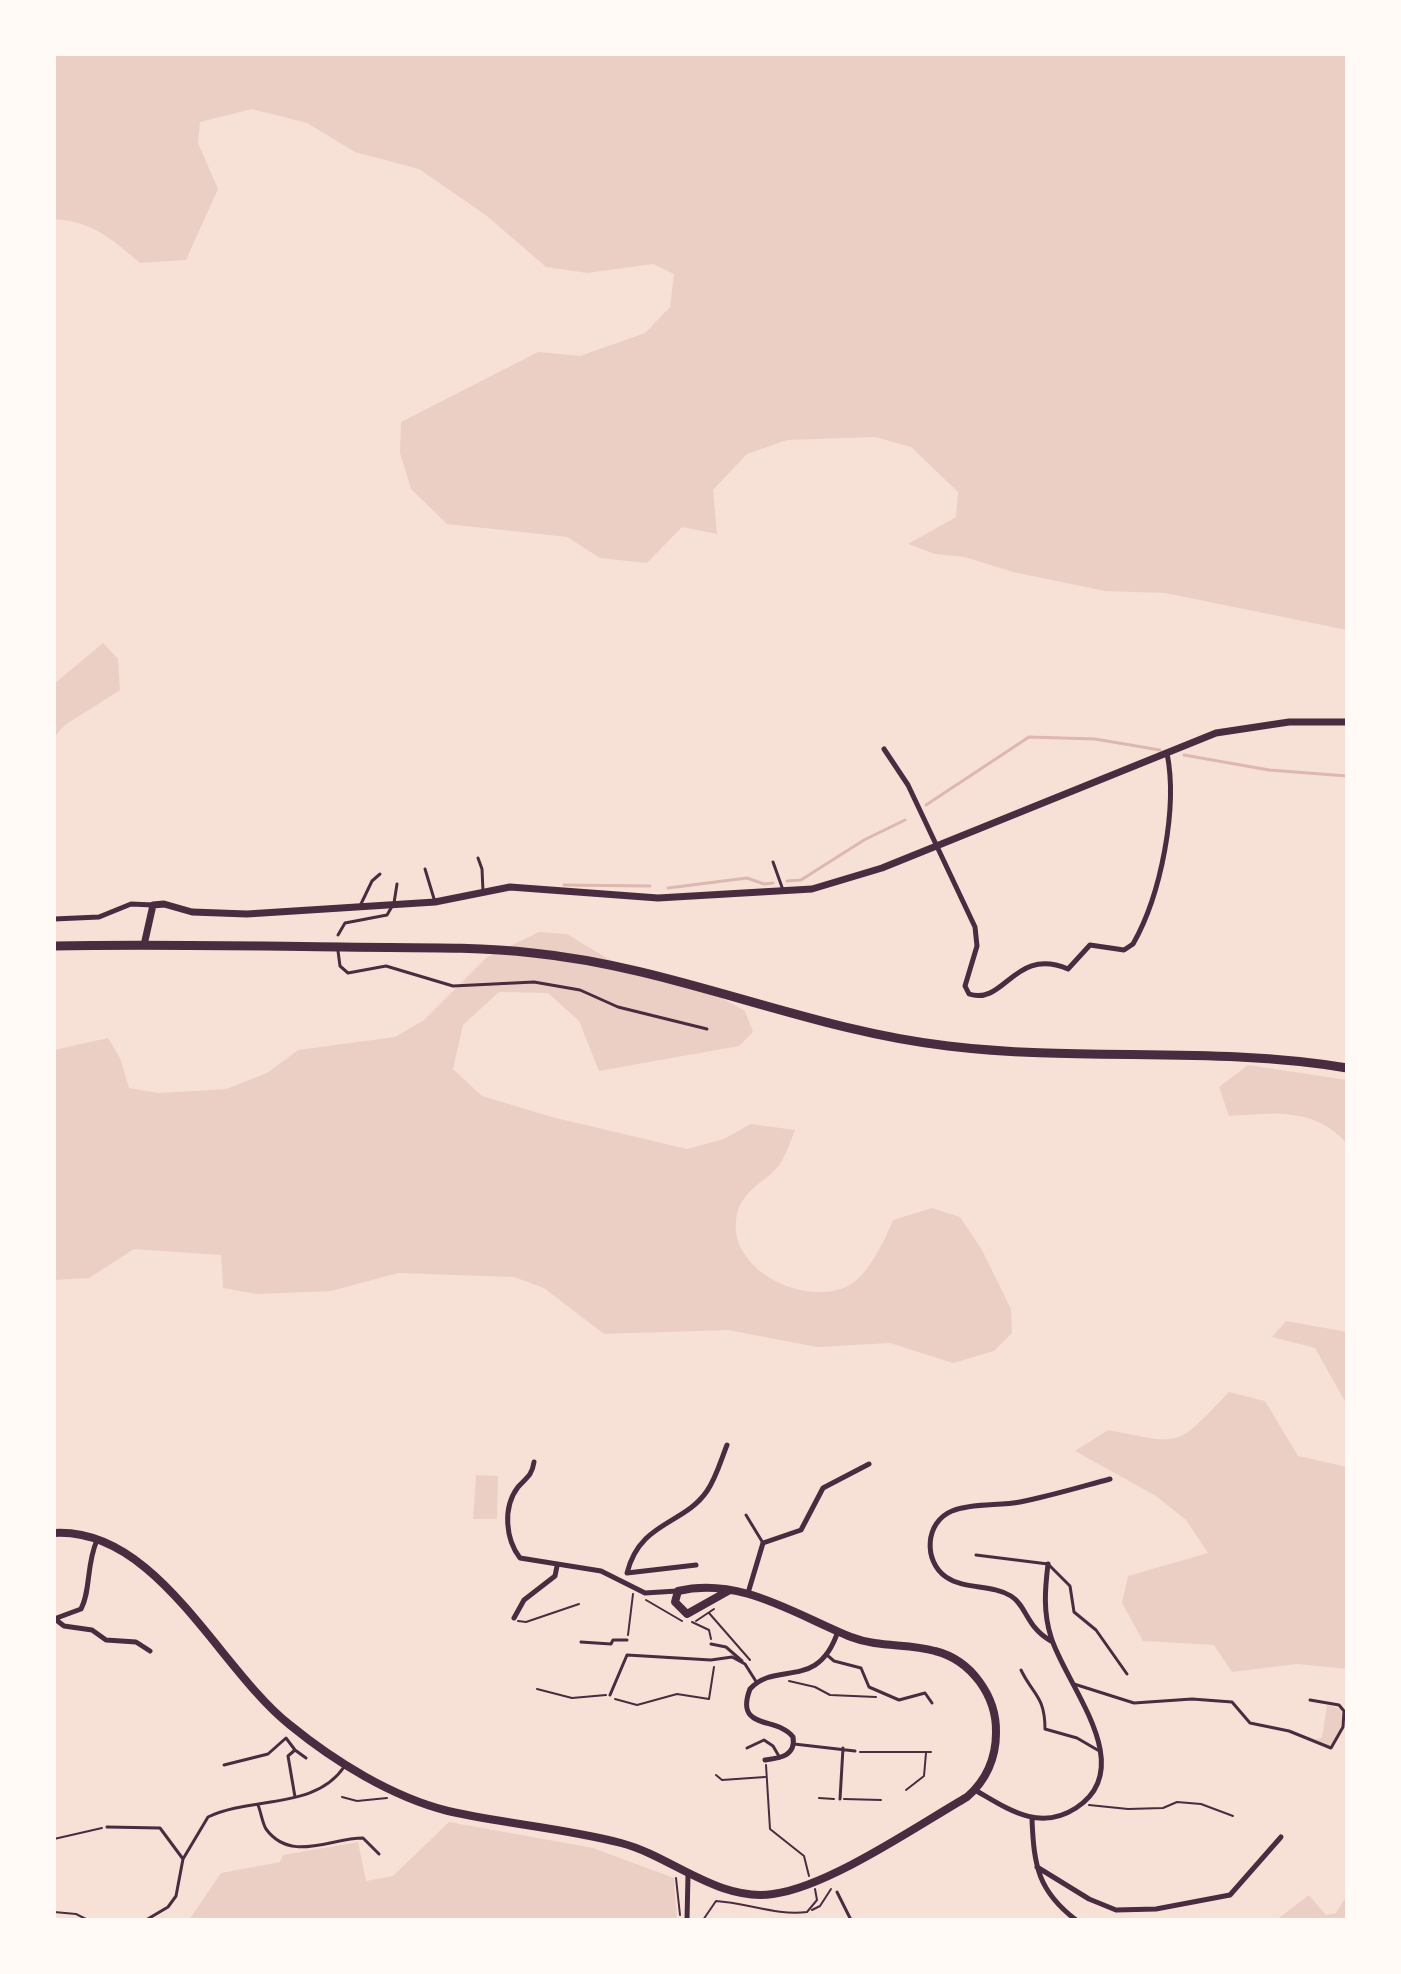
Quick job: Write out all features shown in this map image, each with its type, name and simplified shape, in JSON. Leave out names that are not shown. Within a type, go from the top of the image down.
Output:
[{"type":"highway","points":[[54,946],[534,953],[638,972],[836,1024],[945,1046],[1029,1054],[1245,1056],[1347,1068]]},
{"type":"main road","points":[[54,1533],[97,1539],[116,1547],[150,1570],[258,1697],[290,1725],[346,1763],[393,1789],[445,1810],[621,1843],[739,1893],[775,1894],[800,1888],[901,1835],[975,1790],[987,1772],[996,1742],[991,1699],[977,1678],[950,1656],[934,1650],[873,1644],[793,1608],[748,1594],[728,1591],[678,1591],[677,1607],[687,1614],[728,1591]]},
{"type":"street","points":[[54,919],[99,917],[131,904],[170,905],[192,912],[247,914],[392,906],[435,902],[510,887],[658,898],[812,889],[938,845],[1216,733],[1247,727],[1347,722]]},
{"type":"street","points":[[884,749],[908,785],[975,927],[977,946],[966,981],[969,994],[988,994],[1030,965],[1049,963],[1068,969],[1090,945],[1117,950],[1130,948],[1137,937],[1165,856],[1169,828],[1167,753]]},
{"type":"street","points":[[144,945],[153,905]]},
{"type":"street","points":[[623,1581],[630,1559],[654,1530],[707,1492],[727,1445]]},
{"type":"street","points":[[534,1462],[533,1470],[519,1486],[510,1509],[507,1529],[511,1546],[520,1558],[601,1571],[634,1589],[656,1594],[678,1591]]},
{"type":"street","points":[[748,1594],[754,1561],[763,1543],[801,1530],[823,1488],[869,1464]]},
{"type":"street","points":[[1052,1641],[1031,1627],[1013,1598],[1001,1591],[945,1576],[932,1559],[933,1529],[951,1511],[1021,1502],[1110,1479]]},
{"type":"street","points":[[54,1619],[81,1609],[86,1600],[87,1568],[97,1539]]},
{"type":"street","points":[[975,1790],[1032,1820],[1063,1815],[1085,1802],[1100,1776],[1101,1752],[1074,1684],[1052,1641],[1044,1602],[1048,1564]]},
{"type":"street","points":[[627,1573],[696,1565]]},
{"type":"street","points":[[514,1618],[524,1600],[555,1576],[557,1566]]},
{"type":"street","points":[[54,1619],[64,1626],[92,1630],[106,1640],[136,1642],[150,1651]]},
{"type":"street","points":[[765,1760],[788,1754],[794,1744],[784,1728],[757,1721],[750,1715],[747,1694],[757,1683],[812,1667],[827,1655],[838,1630]]},
{"type":"street","points":[[1032,1820],[1037,1867],[1053,1901],[1076,1920]]},
{"type":"street","points":[[1037,1867],[1089,1899],[1116,1910],[1156,1909],[1230,1895],[1281,1837]]},
{"type":"street","points":[[687,1920],[685,1885],[688,1873]]},
{"type":"lane","points":[[478,858],[483,891]]},
{"type":"lane","points":[[773,862],[783,890]]},
{"type":"lane","points":[[425,869],[435,902]]},
{"type":"lane","points":[[360,906],[372,881],[380,874]]},
{"type":"lane","points":[[338,935],[345,923],[382,918],[392,906],[397,884]]},
{"type":"lane","points":[[338,951],[340,966],[348,973],[386,966],[453,986],[534,982],[580,990],[618,1007],[707,1029]]},
{"type":"lane","points":[[746,1515],[763,1543]]},
{"type":"lane","points":[[976,1555],[1048,1564],[1070,1586],[1074,1612],[1096,1630],[1127,1674]]},
{"type":"lane","points":[[581,1642],[611,1644],[613,1640],[627,1640]]},
{"type":"lane","points":[[711,1644],[726,1647],[745,1664],[757,1683]]},
{"type":"lane","points":[[827,1655],[834,1661],[861,1668],[865,1682],[885,1693],[904,1700],[925,1693],[932,1703]]},
{"type":"lane","points":[[610,1695],[626,1656],[715,1660],[732,1657],[745,1664]]},
{"type":"lane","points":[[1021,1670],[1033,1685],[1045,1710],[1045,1729],[1077,1738],[1101,1752]]},
{"type":"lane","points":[[1074,1684],[1134,1703],[1192,1699],[1232,1702],[1250,1723],[1289,1731],[1331,1748],[1339,1739],[1344,1711],[1339,1705],[1310,1700]]},
{"type":"lane","points":[[224,1765],[268,1754],[286,1738],[306,1758]]},
{"type":"lane","points":[[747,1748],[764,1740],[780,1758]]},
{"type":"lane","points":[[794,1744],[855,1751]]},
{"type":"lane","points":[[840,1799],[843,1748]]},
{"type":"lane","points":[[295,1750],[290,1751],[287,1759],[295,1797]]},
{"type":"lane","points":[[146,1920],[168,1907],[176,1896],[183,1859],[208,1817],[295,1797],[326,1785],[346,1763]]},
{"type":"lane","points":[[258,1805],[267,1829],[288,1845],[319,1846],[363,1838],[379,1854]]},
{"type":"lane","points":[[107,1827],[160,1828],[183,1859]]},
{"type":"lane","points":[[837,1892],[851,1920]]},
{"type":"path","points":[[634,1589],[638,1596],[667,1615],[686,1623],[695,1622],[709,1613],[753,1665]]},
{"type":"path","points":[[626,1656],[634,1589]]},
{"type":"path","points":[[514,1618],[526,1622],[579,1604]]},
{"type":"path","points":[[695,1622],[711,1632],[711,1644]]},
{"type":"path","points":[[537,1689],[572,1698],[610,1695],[637,1705],[669,1695],[709,1699],[715,1660]]},
{"type":"path","points":[[781,1677],[830,1695],[879,1697],[885,1693]]},
{"type":"path","points":[[855,1751],[931,1752]]},
{"type":"path","points":[[906,1790],[924,1776],[926,1752]]},
{"type":"path","points":[[765,1760],[770,1829],[804,1856],[806,1870]]},
{"type":"path","points":[[716,1775],[722,1780],[766,1776]]},
{"type":"path","points":[[819,1798],[881,1800]]},
{"type":"path","points":[[1085,1802],[1128,1809],[1163,1808],[1177,1802],[1201,1804],[1233,1816]]},
{"type":"path","points":[[54,1839],[107,1827]]},
{"type":"path","points":[[676,1876],[681,1920]]},
{"type":"path","points":[[703,1920],[716,1901],[761,1906],[785,1914],[810,1911],[820,1906],[832,1888],[837,1892]]},
{"type":"path","points":[[810,1911],[817,1895]]},
{"type":"path","points":[[54,1912],[76,1914],[88,1920]]},
{"type":"shaded area","points":[[54,54],[1347,54],[1347,630],[1165,593],[1105,591],[1013,572],[965,557],[935,554],[908,544],[956,517],[958,492],[911,447],[875,437],[787,440],[747,454],[713,490],[717,534],[682,527],[647,563],[600,558],[567,537],[447,524],[411,489],[400,453],[401,422],[538,352],[580,356],[645,333],[670,307],[674,274],[653,264],[587,273],[546,267],[487,216],[419,169],[355,152],[307,123],[252,109],[200,122],[198,143],[218,189],[186,260],[140,263],[91,228],[54,219]]},
{"type":"shaded area","points":[[103,643],[118,659],[120,690],[65,725],[54,737],[54,684]]},
{"type":"shaded area","points":[[539,932],[567,934],[610,960],[663,983],[707,985],[745,1011],[753,1032],[739,1046],[599,1071],[579,1021],[548,993],[499,992],[463,1025],[453,1069],[482,1096],[552,1117],[687,1149],[724,1139],[751,1124],[795,1130],[779,1165],[751,1190],[738,1211],[737,1238],[745,1255],[757,1269],[792,1288],[812,1292],[848,1286],[869,1266],[893,1220],[932,1208],[960,1217],[982,1250],[1011,1309],[1012,1333],[994,1351],[953,1363],[890,1343],[817,1347],[728,1330],[604,1334],[544,1288],[514,1277],[398,1273],[331,1291],[257,1294],[223,1288],[221,1255],[134,1249],[89,1278],[54,1280],[54,1050],[108,1038],[120,1058],[129,1088],[159,1093],[226,1089],[267,1073],[298,1050],[395,1037],[424,1020],[487,957]]},
{"type":"shaded area","points":[[1248,1065],[1347,1080],[1347,1144],[1335,1132],[1308,1118],[1277,1114],[1229,1116],[1219,1087]]},
{"type":"shaded area","points":[[1286,1321],[1347,1332],[1347,1405],[1315,1348],[1272,1337]]},
{"type":"shaded area","points":[[1229,1392],[1265,1401],[1298,1456],[1347,1467],[1347,1669],[1297,1664],[1232,1672],[1214,1645],[1143,1641],[1122,1603],[1128,1576],[1208,1553],[1186,1520],[1156,1496],[1075,1451],[1108,1430],[1151,1438],[1177,1438],[1198,1424]]},
{"type":"shaded area","points":[[476,1475],[498,1476],[497,1519],[473,1519]]},
{"type":"shaded area","points":[[1327,1705],[1341,1709],[1342,1714],[1338,1734],[1329,1746],[1315,1739],[1322,1738]]},
{"type":"shaded area","points":[[449,1822],[593,1848],[674,1878],[677,1920],[189,1920],[221,1873],[280,1862],[283,1855],[358,1842],[366,1881],[393,1876]]},
{"type":"shaded area","points":[[1309,1895],[1326,1915],[1336,1913],[1347,1895],[1347,1920],[1276,1920]]},
{"type":"waterway","points":[[926,805],[1029,737],[1095,739],[1160,750]]},
{"type":"waterway","points":[[1184,755],[1269,770],[1347,776]]},
{"type":"waterway","points":[[787,881],[801,880],[864,840],[905,820]]},
{"type":"waterway","points":[[668,888],[747,878],[764,884],[773,883]]},
{"type":"waterway","points":[[564,885],[650,886]]}]
